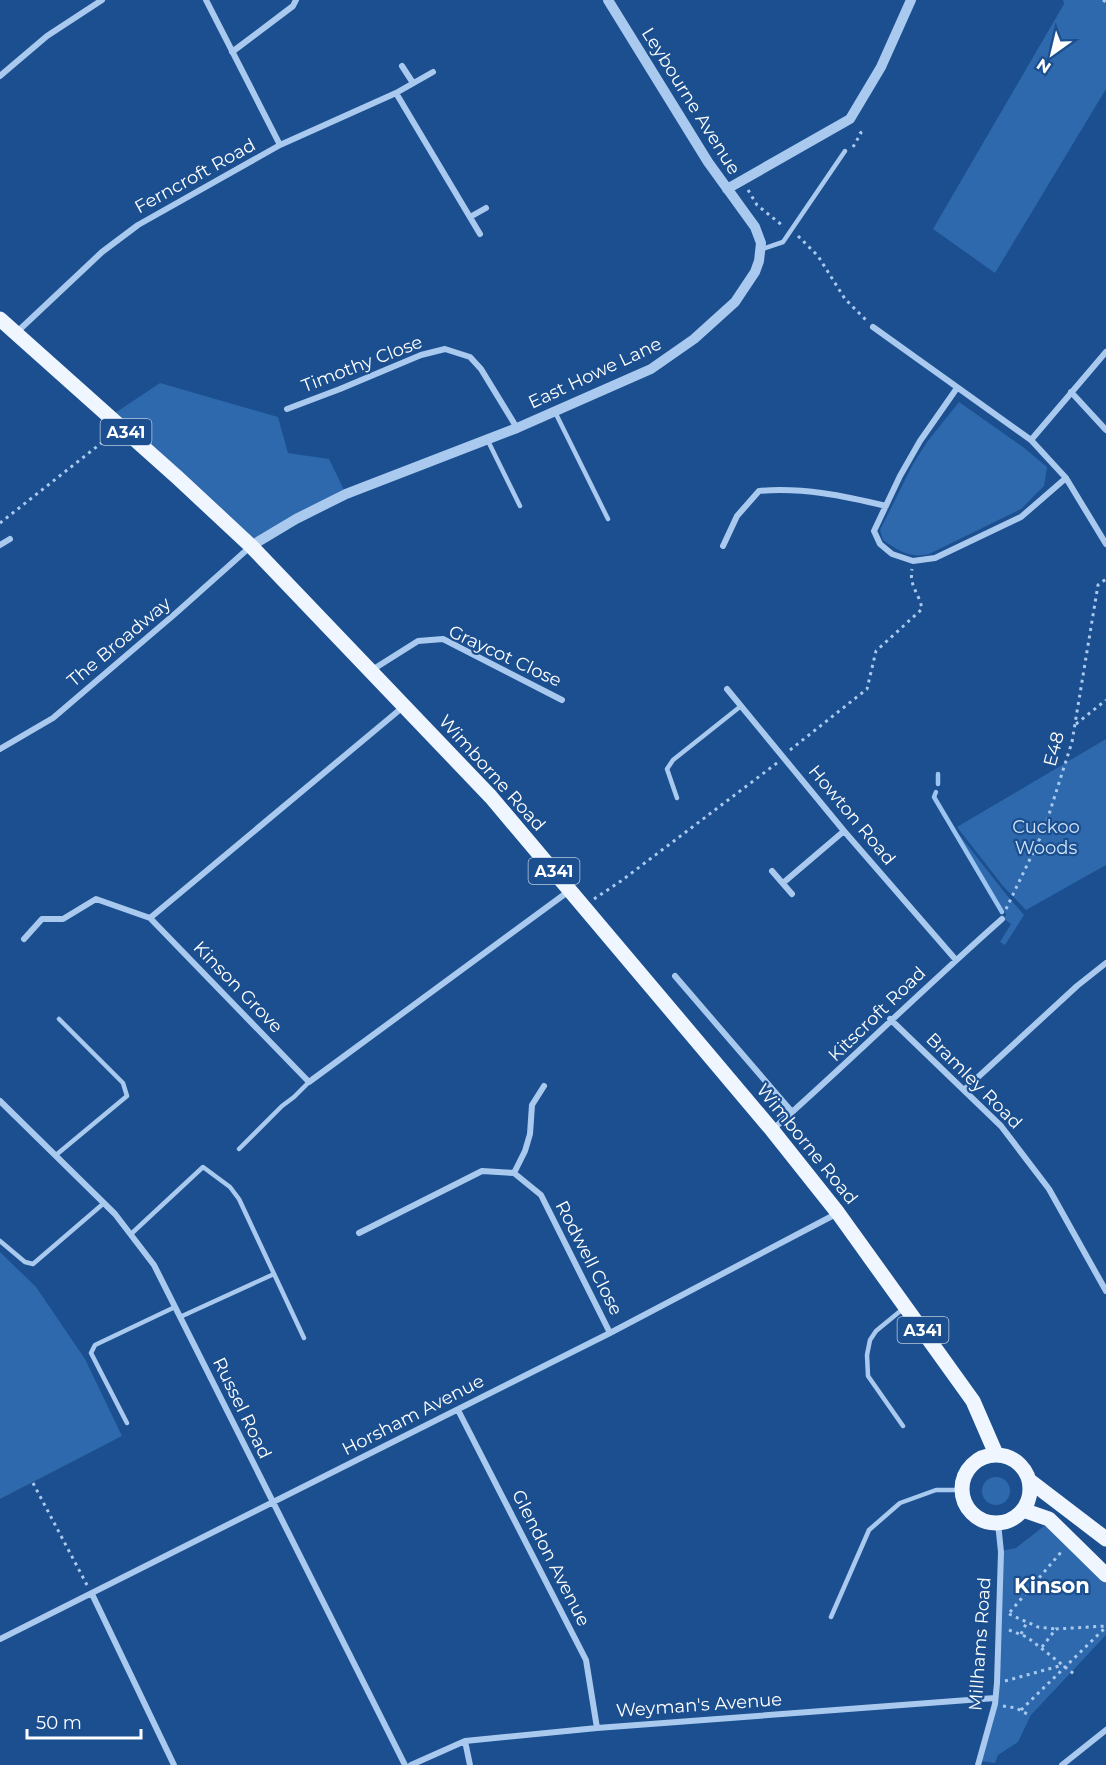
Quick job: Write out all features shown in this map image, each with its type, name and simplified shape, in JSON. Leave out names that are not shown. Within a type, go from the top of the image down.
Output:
[{"type":"main road","name":"Wimborne Road","points":[[0,319],[251,546],[491,797],[772,1130],[838,1213],[973,1401],[996,1454]]},
{"type":"main road","points":[[996,1454],[1014,1459],[1026,1472],[1030,1481],[1028,1501],[1023,1510],[1008,1521],[998,1523],[981,1519],[973,1514],[964,1499],[962,1490],[963,1479],[968,1469],[985,1456],[996,1454]]},
{"type":"main road","points":[[1030,1481],[1106,1539]]},
{"type":"main road","points":[[1023,1510],[1049,1519],[1106,1575]]},
{"type":"street","points":[[0,76],[47,36],[102,0]]},
{"type":"street","points":[[206,0],[280,144]]},
{"type":"street","points":[[232,52],[293,6],[296,0]]},
{"type":"street","name":"Leybourne Avenue","points":[[608,0],[708,162],[728,189]]},
{"type":"street","points":[[761,249],[762,243],[755,227],[728,189],[850,119],[881,66],[911,0]]},
{"type":"street","points":[[402,66],[413,83]]},
{"type":"street","name":"Ferncroft Road","points":[[16,333],[118,238],[138,225],[280,144],[396,93],[433,72]]},
{"type":"street","points":[[396,93],[480,234]]},
{"type":"street","points":[[470,218],[486,208]]},
{"type":"street","name":"East Howe Lane","points":[[251,546],[296,519],[346,494],[517,428],[651,369],[694,339],[735,302],[755,272],[761,249]]},
{"type":"street","points":[[873,327],[1031,440],[1066,478],[1106,544]]},
{"type":"street","name":"Timothy Close","points":[[287,409],[421,355],[445,349],[470,357],[481,369],[517,428]]},
{"type":"street","points":[[1031,440],[1106,352]]},
{"type":"street","points":[[957,388],[920,441],[900,476],[874,531],[880,544],[892,554],[913,561],[935,558],[1021,517],[1066,478]]},
{"type":"street","points":[[1071,392],[1106,430]]},
{"type":"street","points":[[723,546],[737,516],[759,491],[783,489],[854,498],[886,506]]},
{"type":"street","points":[[0,545],[10,539]]},
{"type":"street","name":"The Broadway","points":[[0,749],[53,718],[251,546]]},
{"type":"street","name":"Graycot Close","points":[[372,670],[418,641],[443,639],[562,700]]},
{"type":"street","name":"Howton Road","points":[[727,689],[844,831],[956,960]]},
{"type":"street","points":[[24,939],[42,919],[63,920],[96,899],[150,918],[405,706]]},
{"type":"street","points":[[783,883],[844,831]]},
{"type":"street","points":[[772,871],[792,894]]},
{"type":"street","points":[[309,1082],[570,890]]},
{"type":"street","name":"Kinson Grove","points":[[150,918],[309,1082]]},
{"type":"street","name":"Kitscroft Road","points":[[772,1130],[1002,919]]},
{"type":"street","points":[[964,1090],[1077,986],[1106,963]]},
{"type":"street","name":"Wimborne Road","points":[[675,976],[792,1112]]},
{"type":"street","name":"Bramley Road","points":[[891,1019],[1001,1126],[1049,1189],[1106,1291]]},
{"type":"street","points":[[359,1233],[482,1171],[514,1173],[530,1134],[532,1105],[544,1086]]},
{"type":"street","name":"Russel Road","points":[[0,1101],[104,1203],[154,1265],[405,1765]]},
{"type":"street","name":"Rodwell Close","points":[[514,1173],[540,1195],[610,1333]]},
{"type":"street","name":"Horsham Avenue","points":[[0,1640],[610,1333],[838,1213]]},
{"type":"street","name":"Glendon Avenue","points":[[458,1410],[586,1660],[597,1728]]},
{"type":"street","name":"Millhams Road","points":[[978,1765],[994,1706],[997,1683],[1000,1552],[998,1523]]},
{"type":"street","points":[[92,1594],[174,1765]]},
{"type":"street","name":"Weyman's Avenue","points":[[411,1765],[465,1741],[597,1728],[995,1698]]},
{"type":"street","points":[[1062,1765],[1106,1730]]},
{"type":"street","points":[[465,1741],[470,1765]]},
{"type":"lane","points":[[761,249],[783,242],[845,151]]},
{"type":"lane","points":[[555,412],[608,519]]},
{"type":"lane","points":[[487,440],[520,506]]},
{"type":"lane","points":[[678,798],[667,769],[673,760],[741,706]]},
{"type":"lane","points":[[56,1155],[127,1096],[123,1083],[59,1019]]},
{"type":"lane","points":[[239,1149],[309,1082]]},
{"type":"lane","points":[[131,1234],[202,1167],[230,1187],[239,1199],[304,1338]]},
{"type":"lane","points":[[0,1241],[25,1262],[33,1264],[104,1203]]},
{"type":"lane","points":[[180,1317],[274,1274]]},
{"type":"lane","points":[[127,1423],[91,1353],[95,1345],[175,1307]]},
{"type":"lane","points":[[903,1426],[868,1376],[867,1355],[870,1340],[876,1331],[906,1307]]},
{"type":"lane","points":[[831,1617],[869,1530],[900,1503],[936,1490],[962,1490]]},
{"type":"path","points":[[743,180],[757,205],[818,256],[845,299],[873,327]]},
{"type":"path","points":[[0,523],[120,428]]},
{"type":"path","name":"E48","points":[[1002,919],[1044,830],[1072,742],[1098,585],[1106,579]]},
{"type":"path","points":[[1075,725],[1106,699]]},
{"type":"path","points":[[33,1483],[92,1594]]},
{"type":"path","points":[[1057,1557],[1008,1613],[1038,1627],[1056,1629],[1106,1627]]},
{"type":"path","points":[[1021,1635],[1027,1622]]},
{"type":"path","points":[[999,1627],[1021,1635],[1042,1648],[1074,1674]]},
{"type":"path","points":[[1021,1710],[1106,1627]]},
{"type":"path","points":[[1042,1648],[1056,1629]]},
{"type":"path","points":[[997,1683],[1065,1666]]},
{"type":"path","points":[[994,1706],[1006,1706],[1029,1715]]},
{"type":"green space","points":[[1063,0],[1106,0],[1106,89],[995,273],[933,229],[1064,4]]},
{"type":"green space","points":[[160,383],[278,417],[288,453],[329,459],[346,494],[251,546],[109,417]]},
{"type":"green space","points":[[959,402],[1023,447],[1047,467],[1044,486],[1021,509],[929,554],[905,553],[883,540],[880,530],[913,464],[927,442]]},
{"type":"green space","name":"Cuckoo Woods","points":[[1106,739],[1106,865],[1026,910],[1003,886],[957,827]]},
{"type":"green space","points":[[954,828],[1024,915],[1005,945],[1000,942],[1011,924],[1004,919],[1006,914]]},
{"type":"green space","points":[[0,1252],[36,1287],[85,1359],[122,1436],[0,1499]]},
{"type":"green space","points":[[996,1477],[1006,1481],[1010,1491],[1006,1501],[996,1505],[986,1501],[982,1491],[986,1481]]},
{"type":"green space","points":[[1048,1523],[1106,1576],[1106,1635],[1031,1715],[1018,1742],[998,1755],[995,1763],[980,1761],[995,1704],[1001,1551],[1016,1548]]},
{"type":"waterway","points":[[938,774],[938,784]]},
{"type":"waterway","points":[[936,792],[934,797],[1002,912]]},
{"type":"district","name":"Kinson","points":[[1052,1586]]}]
